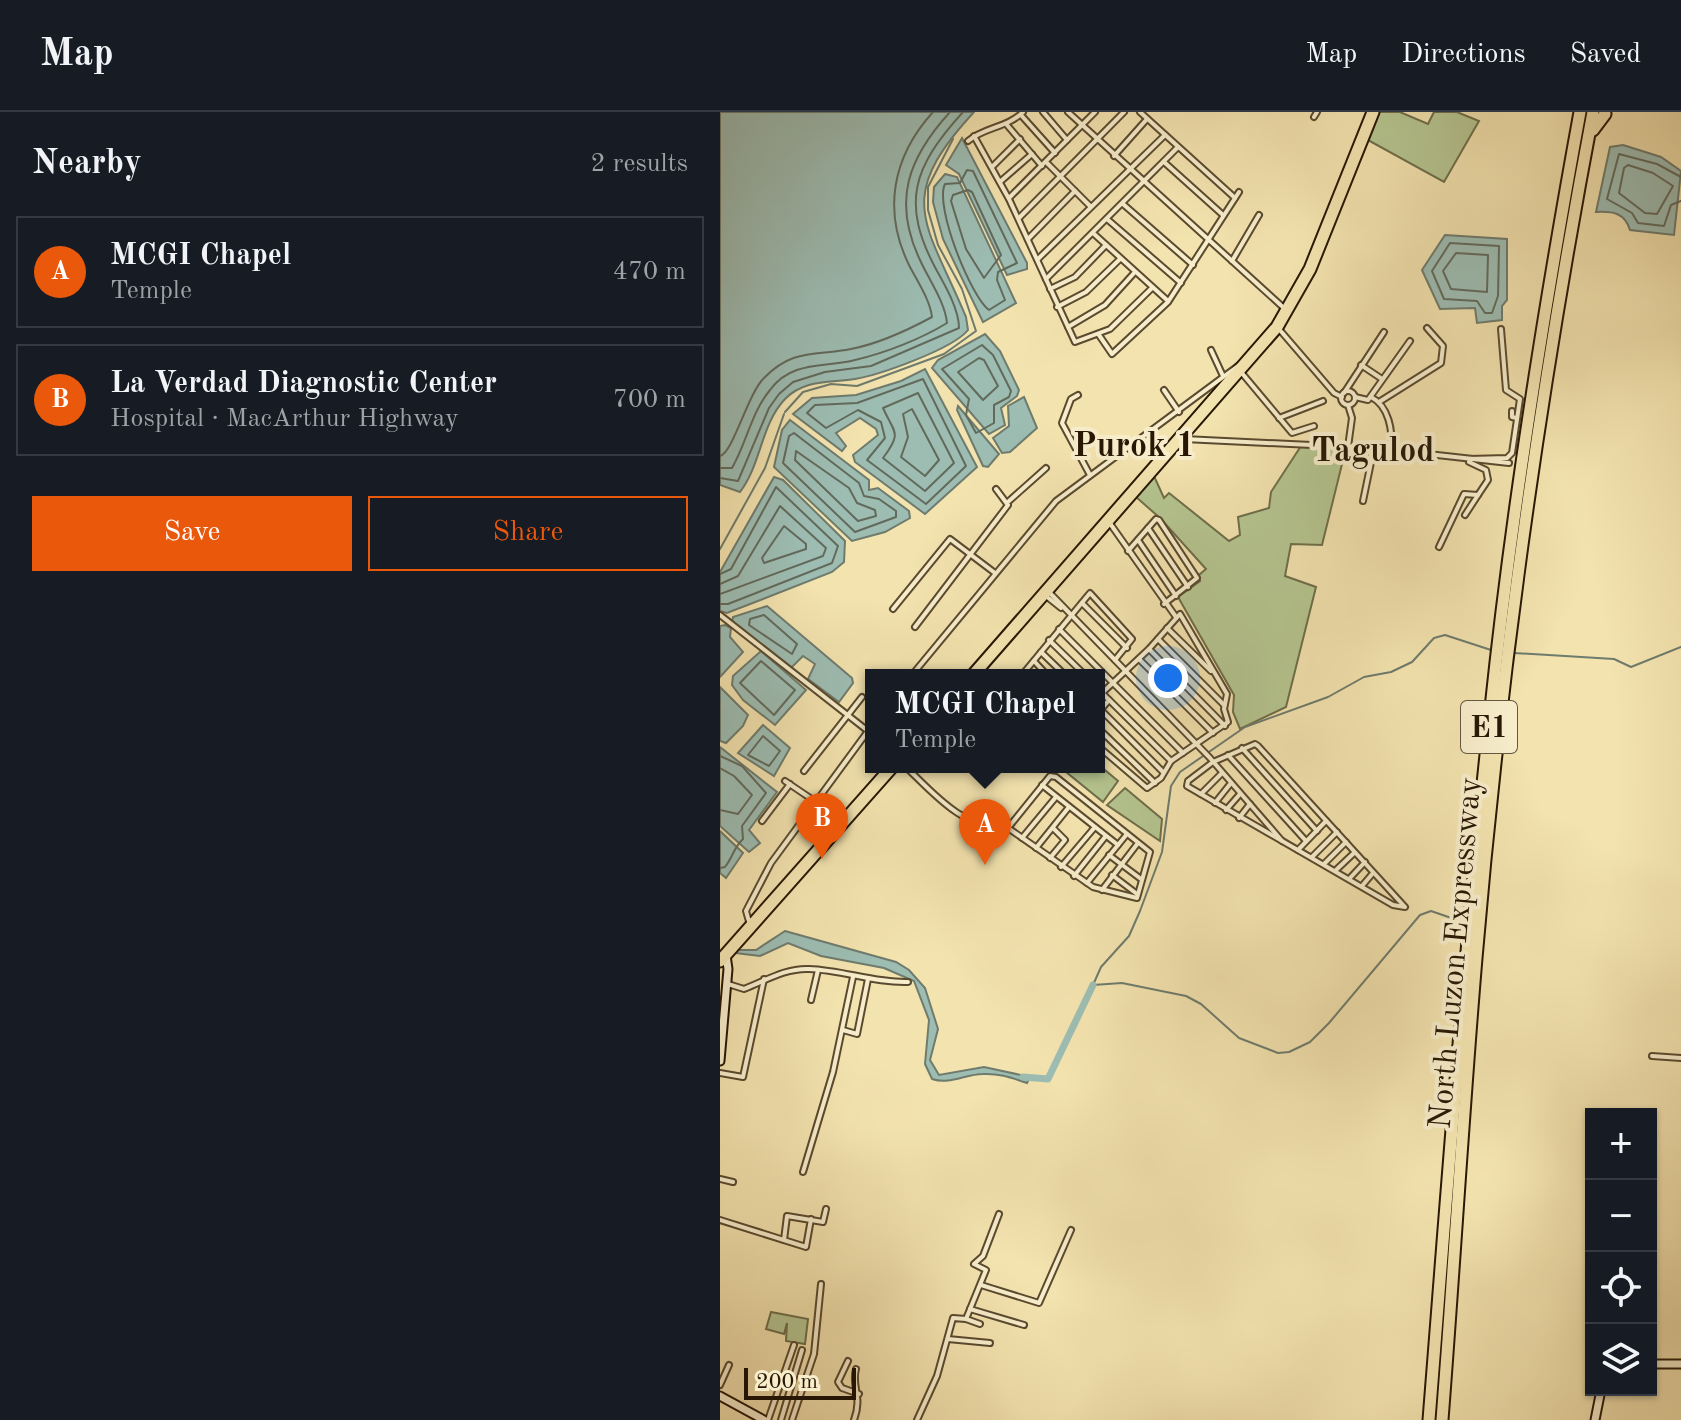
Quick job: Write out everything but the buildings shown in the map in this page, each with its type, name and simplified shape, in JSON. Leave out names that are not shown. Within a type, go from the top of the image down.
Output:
[{"type":"highway","points":[[978,669],[1244,368],[1288,312],[1310,269],[1373,112]]},
{"type":"highway","name":"North Luzon Expressway","points":[[1429,1420],[1466,958],[1494,676],[1526,433],[1580,112]]},
{"type":"highway","name":"North Luzon Expressway","points":[[1442,1420],[1476,958],[1501,721],[1544,395],[1593,112]]},
{"type":"highway","points":[[1583,165],[1593,130],[1605,114]]},
{"type":"highway","points":[[727,954],[887,773]]},
{"type":"street","points":[[1043,112],[1067,140]]},
{"type":"street","points":[[1068,112],[1097,142],[1288,312]]},
{"type":"street","points":[[1018,218],[1124,112]]},
{"type":"street","points":[[1140,112],[1235,198]]},
{"type":"street","points":[[968,141],[1007,125],[1022,113],[1055,153]]},
{"type":"street","points":[[1009,199],[1093,113]]},
{"type":"street","points":[[1113,156],[1147,119]]},
{"type":"street","points":[[1007,125],[1032,154],[1090,206]]},
{"type":"street","points":[[1037,259],[1127,168],[1165,135]]},
{"type":"street","points":[[974,136],[1009,199],[1057,307],[1078,344],[1099,335],[1152,288]]},
{"type":"street","points":[[992,167],[1020,139]]},
{"type":"street","points":[[1046,279],[1178,147]]},
{"type":"street","points":[[1000,182],[1032,154]]},
{"type":"street","points":[[1164,162],[1223,215]]},
{"type":"street","points":[[1028,239],[1075,191]]},
{"type":"street","points":[[1099,335],[1110,354],[1168,302],[1239,192]]},
{"type":"street","points":[[1123,204],[1193,265]]},
{"type":"street","points":[[1231,261],[1259,215]]},
{"type":"street","points":[[1107,219],[1181,283]]},
{"type":"street","points":[[1093,233],[1168,302]]},
{"type":"street","points":[[1050,289],[1075,277],[1106,245]]},
{"type":"street","points":[[1057,307],[1086,292],[1120,259]]},
{"type":"street","points":[[1068,327],[1105,305],[1135,272]]},
{"type":"street","points":[[1277,327],[1327,385],[1343,395],[1352,418],[1348,447]]},
{"type":"street","points":[[1379,402],[1441,363],[1443,346],[1427,328]]},
{"type":"street","points":[[1467,460],[1510,457],[1520,399],[1506,390],[1501,329]]},
{"type":"street","points":[[1343,395],[1384,332]]},
{"type":"street","points":[[1343,395],[1349,391],[1367,401],[1410,341]]},
{"type":"street","points":[[1211,350],[1223,376]]},
{"type":"street","points":[[1361,365],[1383,380]]},
{"type":"street","points":[[917,669],[1056,501],[1179,412],[1233,368],[1244,368],[1292,433],[1314,426]]},
{"type":"street","points":[[1164,390],[1179,412]]},
{"type":"street","points":[[1078,395],[1071,399],[1062,423],[1090,475]]},
{"type":"street","points":[[1348,405],[1355,397]]},
{"type":"street","points":[[1371,397],[1379,402],[1391,429],[1391,450]]},
{"type":"street","points":[[1279,418],[1323,401]]},
{"type":"street","points":[[1512,411],[1512,417],[1517,418]]},
{"type":"street","points":[[1180,439],[1374,448],[1509,463]]},
{"type":"street","points":[[1363,501],[1374,448]]},
{"type":"street","points":[[1465,515],[1489,476],[1486,470],[1467,460]]},
{"type":"street","points":[[915,627],[972,556],[1008,502],[1046,468]]},
{"type":"street","points":[[996,489],[1008,502]]},
{"type":"street","points":[[1439,547],[1464,494],[1478,495]]},
{"type":"street","points":[[1128,551],[1159,520],[1194,570],[1197,580],[1164,604]]},
{"type":"street","points":[[1109,522],[1176,617]]},
{"type":"street","points":[[1148,528],[1188,587]]},
{"type":"street","points":[[893,609],[950,539],[995,573]]},
{"type":"street","points":[[1138,540],[1176,596]]},
{"type":"street","points":[[1046,592],[1203,750],[1283,843]]},
{"type":"street","points":[[1028,669],[1049,640],[1093,594],[1132,639],[1115,660]]},
{"type":"street","points":[[1082,603],[1127,648]]},
{"type":"street","points":[[1105,688],[1139,659],[1180,614],[1227,694],[1224,705],[1228,722],[1171,761],[1155,783],[1144,788],[1105,752]]},
{"type":"street","points":[[720,615],[865,726]]},
{"type":"street","points":[[1167,628],[1214,674]]},
{"type":"street","points":[[1059,629],[1099,669]]},
{"type":"street","points":[[1158,639],[1224,705]]},
{"type":"street","points":[[1049,640],[1079,669]]},
{"type":"street","points":[[1149,649],[1225,726]]},
{"type":"street","points":[[1041,652],[1059,669]]},
{"type":"street","points":[[1139,659],[1213,733]]},
{"type":"street","points":[[1034,661],[1041,669]]},
{"type":"street","points":[[1105,675],[1183,753]]},
{"type":"street","points":[[1105,696],[1171,761]]},
{"type":"street","points":[[804,771],[862,697]]},
{"type":"street","points":[[1105,705],[1109,700]]},
{"type":"street","points":[[1105,716],[1163,772]]},
{"type":"street","points":[[752,926],[746,913],[771,863],[865,735]]},
{"type":"street","points":[[1105,735],[1155,783]]},
{"type":"street","points":[[1258,746],[1405,907],[1393,905],[1188,788],[1188,781],[1211,760],[1228,755],[1242,748],[1258,746]]},
{"type":"street","points":[[1242,748],[1317,831]]},
{"type":"street","points":[[1228,755],[1306,841]]},
{"type":"street","points":[[913,773],[962,818],[994,828],[1008,828],[1074,876],[1102,890],[1137,898],[1151,855],[1056,777],[1050,776],[1008,828]]},
{"type":"street","points":[[1201,795],[1222,773]]},
{"type":"street","points":[[762,821],[788,782],[816,802]]},
{"type":"street","points":[[1214,803],[1231,783]]},
{"type":"street","points":[[1042,785],[1118,845]]},
{"type":"street","points":[[1226,811],[1240,794]]},
{"type":"street","points":[[1022,838],[1056,797]]},
{"type":"street","points":[[1239,818],[1250,804]]},
{"type":"street","points":[[1082,817],[1092,806]]},
{"type":"street","points":[[1036,848],[1069,807]]},
{"type":"street","points":[[1251,825],[1259,814]]},
{"type":"street","points":[[1298,850],[1326,821]]},
{"type":"street","points":[[1050,858],[1065,838],[1052,827]]},
{"type":"street","points":[[1061,867],[1095,827]]},
{"type":"street","points":[[1312,857],[1337,832]]},
{"type":"street","points":[[1087,883],[1127,834]]},
{"type":"street","points":[[1074,876],[1106,836]]},
{"type":"street","points":[[1324,864],[1346,842]]},
{"type":"street","points":[[1102,890],[1138,843]]},
{"type":"street","points":[[1336,871],[1354,853]]},
{"type":"street","points":[[1109,855],[1141,879]]},
{"type":"street","points":[[1349,878],[1365,862]]},
{"type":"street","points":[[1362,886],[1373,873]]},
{"type":"street","points":[[1112,875],[1137,894]]},
{"type":"street","points":[[720,1061],[727,954]]},
{"type":"street","points":[[727,984],[744,989],[764,979],[796,970],[908,982]]},
{"type":"street","points":[[811,1000],[818,970]]},
{"type":"street","points":[[803,1172],[843,1030],[853,977]]},
{"type":"street","points":[[720,1073],[743,1077],[764,979]]},
{"type":"street","points":[[843,1030],[857,1034],[868,979]]},
{"type":"street","points":[[1652,1056],[1681,1058]]},
{"type":"street","points":[[720,1179],[733,1182]]},
{"type":"street","points":[[784,1240],[787,1216],[823,1222],[826,1209]]},
{"type":"street","points":[[966,1319],[986,1270],[974,1264],[983,1256],[999,1214]]},
{"type":"street","points":[[720,1220],[806,1247],[811,1219]]},
{"type":"street","points":[[981,1285],[1039,1303],[1071,1230]]},
{"type":"street","points":[[792,1420],[814,1354],[821,1284]]},
{"type":"street","points":[[970,1309],[1024,1325]]},
{"type":"street","points":[[917,1420],[937,1376],[955,1316],[980,1324]]},
{"type":"street","points":[[948,1339],[990,1343]]},
{"type":"street","points":[[720,1396],[766,1420],[794,1345]]},
{"type":"street","points":[[781,1420],[802,1350]]},
{"type":"street","points":[[848,1361],[838,1382],[842,1388],[859,1394]]},
{"type":"street","points":[[1657,1364],[1681,1364]]},
{"type":"street","points":[[720,1385],[729,1365]]},
{"type":"street","points":[[854,1420],[860,1404],[856,1369]]},
{"type":"street","points":[[1595,1420],[1600,1396]]},
{"type":"green space","points":[[1376,112],[1400,112],[1428,124],[1434,112],[1457,112],[1479,121],[1444,182],[1366,139]]},
{"type":"green space","points":[[1301,446],[1346,448],[1322,545],[1291,544],[1285,576],[1316,587],[1286,707],[1240,729],[1233,712],[1234,695],[1178,597],[1200,581],[1199,575],[1206,569],[1160,518],[1136,497],[1154,476],[1164,498],[1169,493],[1229,541],[1240,535],[1238,517],[1269,508],[1271,492]]},
{"type":"green space","points":[[1105,770],[1118,781],[1103,802],[1067,773],[1105,773]]},
{"type":"green space","points":[[1125,788],[1162,819],[1160,841],[1107,805]]},
{"type":"green space","points":[[771,1312],[808,1319],[805,1344],[786,1341],[787,1323],[784,1334],[766,1329]]},
{"type":"water","points":[[720,112],[974,112],[949,142],[933,168],[925,190],[925,212],[930,233],[966,317],[968,330],[932,353],[897,367],[855,379],[809,385],[792,393],[771,420],[753,470],[740,492],[720,485]]},
{"type":"water","points":[[962,138],[1027,263],[1027,269],[1007,275],[959,174],[946,165]]},
{"type":"water","points":[[1623,145],[1661,157],[1681,171],[1674,235],[1630,230],[1618,214],[1596,212],[1610,147]]},
{"type":"water","points":[[945,174],[957,177],[1016,303],[983,322],[943,239],[933,202],[934,187]]},
{"type":"water","points":[[1445,235],[1507,239],[1507,300],[1502,306],[1502,320],[1477,323],[1475,308],[1440,309],[1422,270]]},
{"type":"water","points":[[985,334],[1000,351],[1019,390],[1017,396],[1001,408],[1005,425],[989,434],[932,368],[938,360]]},
{"type":"water","points":[[925,369],[977,467],[925,514],[855,462],[853,455],[878,435],[876,429],[860,418],[836,433],[846,446],[842,451],[793,414],[812,398],[856,395],[901,381]]},
{"type":"water","points":[[1024,397],[1037,428],[1010,452],[1002,453],[993,438],[1009,426],[1008,406]]},
{"type":"water","points":[[958,406],[999,454],[988,467],[983,466],[957,410]]},
{"type":"water","points":[[790,420],[869,480],[869,490],[878,488],[909,511],[910,518],[885,532],[852,541],[774,467],[782,430]]},
{"type":"water","points":[[774,477],[783,480],[845,541],[844,562],[832,572],[727,613],[720,611],[720,572]]},
{"type":"water","points":[[767,606],[852,678],[853,683],[839,702],[808,679],[815,664],[803,656],[791,668],[732,622],[733,617]]},
{"type":"water","points":[[720,626],[731,628],[730,637],[743,652],[720,677]]},
{"type":"water","points":[[761,651],[806,690],[775,725],[743,700],[732,685],[733,676]]},
{"type":"water","points":[[720,687],[748,715],[743,726],[726,743],[720,741]]},
{"type":"water","points":[[763,725],[790,748],[774,776],[738,753]]},
{"type":"water","points":[[720,747],[777,792],[749,830],[760,843],[749,852],[720,826]]},
{"type":"water","points":[[720,831],[743,853],[726,878],[720,873]]},
{"type":"water","points":[[785,931],[896,962],[909,970],[925,988],[938,1029],[930,1060],[939,1075],[984,1067],[1030,1077],[1027,1083],[989,1074],[945,1081],[932,1079],[925,1064],[929,1020],[914,981],[884,968],[821,956],[788,943],[760,956],[735,953],[737,950],[756,950]]},
{"type":"waterway","points":[[785,412],[803,392],[831,384],[857,386],[944,354],[976,331],[962,289],[938,245],[928,210],[928,187],[953,139]]},
{"type":"waterway","points":[[720,549],[765,468],[784,414]]},
{"type":"waterway","points":[[1460,921],[1431,911],[1420,915],[1329,1023],[1310,1042],[1289,1052],[1278,1053],[1239,1038],[1201,1004],[1186,996],[1122,983],[1093,985],[1101,967],[1129,936],[1140,911],[1162,852],[1171,786],[1180,772],[1245,727],[1328,697],[1364,677],[1391,672],[1412,662],[1434,638],[1445,635],[1491,650]]},
{"type":"waterway","points":[[1514,653],[1614,659],[1631,667],[1681,647]]},
{"type":"waterway","points":[[1023,1077],[1048,1079],[1093,985]]},
{"type":"place","name":"La Verdad Diagnostic Center","points":[[822,859]]},
{"type":"place","name":"MCGI Chapel","points":[[985,865]]},
{"type":"district","name":"Purok 1","points":[[1134,444]]},
{"type":"district","name":"Tagulod","points":[[1373,449]]}]
